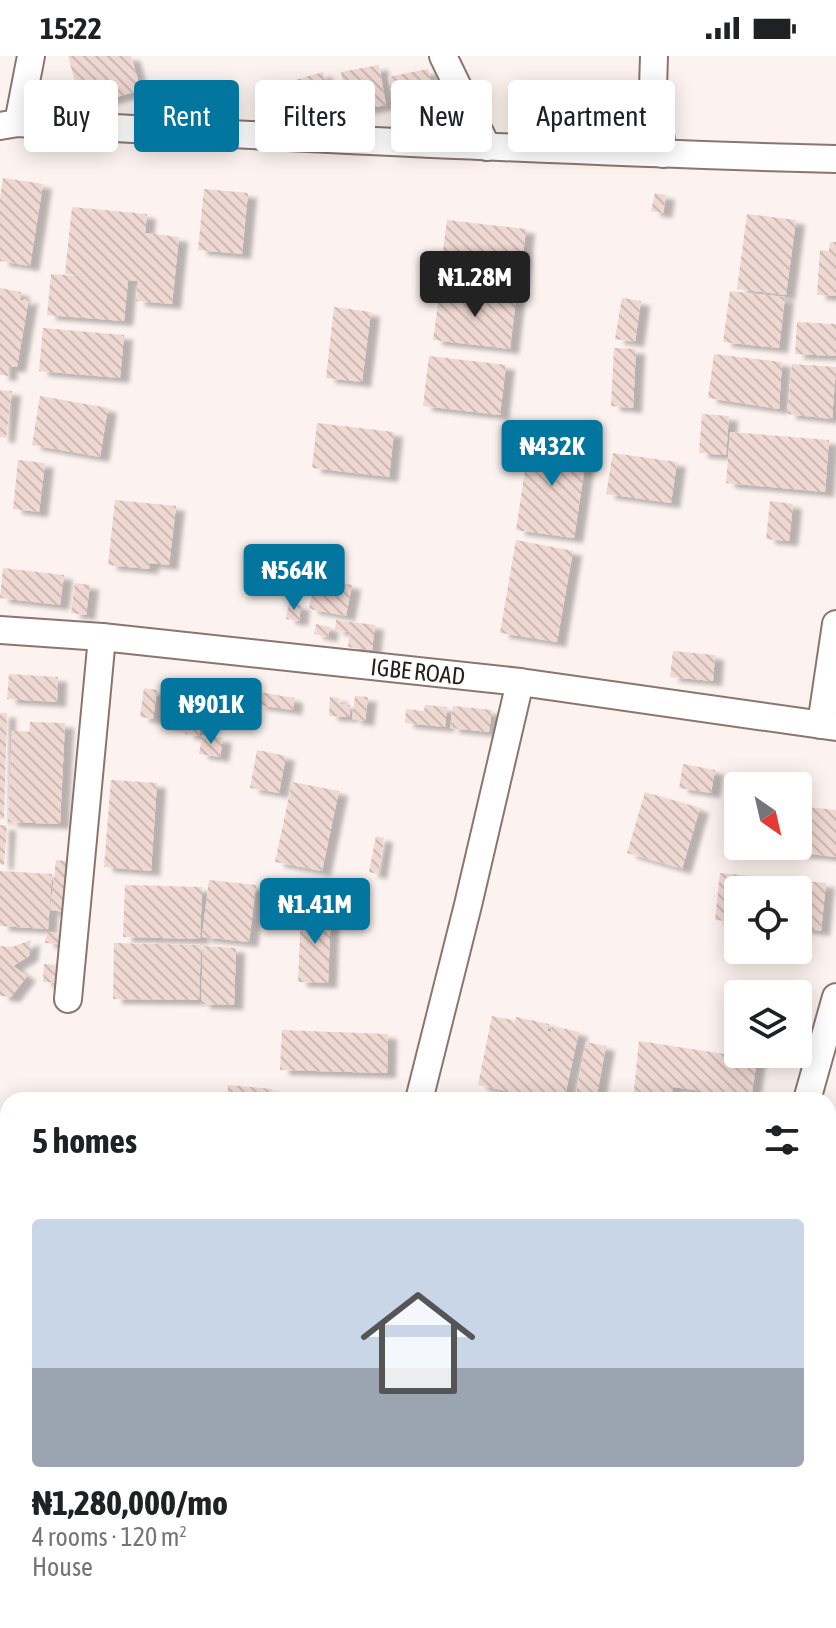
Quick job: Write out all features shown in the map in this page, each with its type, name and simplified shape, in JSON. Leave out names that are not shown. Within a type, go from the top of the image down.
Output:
[{"type":"street","points":[[31,56],[9,124],[391,142]]},
{"type":"street","points":[[443,56],[455,80]]},
{"type":"street","points":[[654,56],[653,88],[663,154]]},
{"type":"street","points":[[492,147],[836,159]]},
{"type":"street","points":[[828,726],[836,624]]},
{"type":"street","name":"IGBE ROAD","points":[[0,630],[102,637],[520,682],[828,726]]},
{"type":"street","points":[[68,999],[102,637]]},
{"type":"street","points":[[421,1092],[520,682]]},
{"type":"street","points":[[809,1092],[836,997]]},
{"type":"building","points":[[68,56],[131,56],[138,80],[134,80],[134,92],[118,97],[118,80],[75,80]]},
{"type":"building","points":[[379,65],[386,105],[375,107],[375,80],[343,80],[341,72]]},
{"type":"building","points":[[428,69],[430,80],[391,80],[391,90],[388,77]]},
{"type":"building","points":[[323,72],[325,80],[295,80]]},
{"type":"building","points":[[3,178],[43,184],[30,266],[0,261]]},
{"type":"building","points":[[204,189],[248,193],[242,254],[198,250]]},
{"type":"building","points":[[655,193],[666,195],[663,213],[651,211]]},
{"type":"building","points":[[72,207],[147,214],[145,233],[179,237],[172,304],[136,301],[138,281],[128,280],[124,321],[47,315],[51,274],[91,277],[65,274]]},
{"type":"building","points":[[747,214],[796,220],[786,295],[737,289]]},
{"type":"building","points":[[447,220],[526,229],[520,282],[440,273]]},
{"type":"building","points":[[830,242],[836,242],[836,296],[817,295],[820,250],[829,251]]},
{"type":"building","points":[[0,288],[21,292],[20,301],[29,298],[17,367],[8,367],[8,376],[0,375]]},
{"type":"building","points":[[440,289],[516,298],[510,349],[433,340]]},
{"type":"building","points":[[730,291],[785,297],[779,348],[723,342]]},
{"type":"building","points":[[622,298],[641,301],[635,342],[615,339]]},
{"type":"building","points":[[334,307],[371,312],[362,382],[326,378]]},
{"type":"building","points":[[797,322],[836,324],[836,356],[795,354]]},
{"type":"building","points":[[43,328],[124,335],[120,378],[39,371]]},
{"type":"building","points":[[614,348],[636,349],[633,408],[611,406]]},
{"type":"building","points":[[714,354],[782,362],[779,409],[708,398]]},
{"type":"building","points":[[429,356],[506,365],[500,415],[423,406]]},
{"type":"building","points":[[792,364],[836,367],[832,419],[787,414]]},
{"type":"building","points":[[0,390],[12,391],[6,438],[0,437]]},
{"type":"building","points":[[40,396],[108,408],[100,457],[32,445]]},
{"type":"building","points":[[702,414],[729,416],[726,455],[699,453]]},
{"type":"building","points":[[317,423],[394,432],[389,477],[312,468]]},
{"type":"building","points":[[730,432],[829,440],[825,492],[726,483]]},
{"type":"building","points":[[530,437],[588,446],[574,538],[516,530]]},
{"type":"building","points":[[613,453],[677,462],[671,503],[606,494]]},
{"type":"building","points":[[18,460],[45,463],[39,512],[13,509]]},
{"type":"building","points":[[115,500],[176,506],[169,565],[150,563],[149,569],[108,565]]},
{"type":"building","points":[[770,501],[793,504],[789,541],[766,539]]},
{"type":"building","points":[[516,540],[573,551],[557,642],[500,633]]},
{"type":"building","points":[[3,568],[64,575],[60,605],[0,598]]},
{"type":"building","points":[[315,578],[352,585],[346,616],[309,609]]},
{"type":"building","points":[[75,583],[90,585],[86,615],[71,613]]},
{"type":"building","points":[[289,603],[301,605],[299,621],[286,619]]},
{"type":"building","points":[[336,620],[375,625],[372,650],[348,647],[350,632],[335,630]]},
{"type":"building","points":[[316,624],[330,627],[328,637],[314,634]]},
{"type":"building","points":[[673,651],[715,655],[713,681],[670,677]]},
{"type":"building","points":[[9,674],[58,677],[57,702],[7,699]]},
{"type":"building","points":[[144,688],[157,690],[153,719],[140,717]]},
{"type":"building","points":[[167,691],[199,695],[196,719],[186,718],[185,727],[163,724]]},
{"type":"building","points":[[259,692],[294,698],[293,710],[257,705]]},
{"type":"building","points":[[355,696],[368,697],[365,721],[352,719]]},
{"type":"building","points":[[330,697],[339,698],[338,704],[350,705],[350,717],[329,716]]},
{"type":"building","points":[[425,705],[447,707],[445,727],[405,723],[406,709],[424,711]]},
{"type":"building","points":[[453,706],[492,710],[489,732],[450,728]]},
{"type":"building","points":[[0,713],[7,713],[4,819],[0,819]]},
{"type":"building","points":[[30,722],[65,723],[60,824],[8,822],[12,730],[29,732]]},
{"type":"building","points":[[187,722],[201,724],[199,736],[185,734]]},
{"type":"building","points":[[202,735],[223,738],[220,757],[199,754]]},
{"type":"building","points":[[257,750],[286,756],[279,793],[250,788]]},
{"type":"building","points":[[683,764],[715,770],[711,793],[679,788]]},
{"type":"building","points":[[111,780],[157,783],[151,871],[104,867]]},
{"type":"building","points":[[292,782],[339,791],[322,871],[275,862]]},
{"type":"building","points":[[645,792],[700,808],[682,869],[627,853]]},
{"type":"building","points":[[812,807],[836,810],[836,857],[812,854]]},
{"type":"building","points":[[0,825],[7,826],[4,865],[0,864]]},
{"type":"building","points":[[376,836],[384,838],[378,874],[369,872]]},
{"type":"building","points":[[56,860],[72,862],[66,912],[50,910]]},
{"type":"building","points":[[0,871],[52,874],[48,929],[0,926]]},
{"type":"building","points":[[720,873],[752,876],[724,876],[724,921],[715,920]]},
{"type":"building","points":[[209,880],[256,885],[249,942],[202,937]]},
{"type":"building","points":[[812,882],[826,883],[821,931],[812,930]]},
{"type":"building","points":[[125,885],[202,887],[200,939],[123,937]]},
{"type":"building","points":[[308,908],[331,909],[328,983],[298,982],[301,913],[308,913]]},
{"type":"building","points":[[47,932],[69,935],[68,945],[45,943]]},
{"type":"building","points":[[31,940],[29,956],[13,966],[27,976],[11,997],[0,996],[0,946],[12,947]]},
{"type":"building","points":[[114,943],[201,945],[199,1000],[113,999]]},
{"type":"building","points":[[203,946],[236,948],[234,1005],[201,1004]]},
{"type":"building","points":[[44,964],[61,965],[60,983],[43,982]]},
{"type":"building","points":[[492,1016],[513,1020],[511,1025],[514,1026],[516,1017],[549,1024],[547,1031],[551,1032],[552,1026],[579,1032],[566,1092],[512,1092],[478,1085]]},
{"type":"building","points":[[282,1030],[388,1034],[387,1073],[280,1070]]},
{"type":"building","points":[[639,1041],[724,1054],[724,1068],[756,1068],[752,1092],[702,1092],[673,1087],[672,1092],[634,1092]]},
{"type":"building","points":[[586,1042],[606,1046],[597,1092],[576,1092]]},
{"type":"building","points":[[228,1085],[272,1089],[272,1092],[228,1092]]}]
